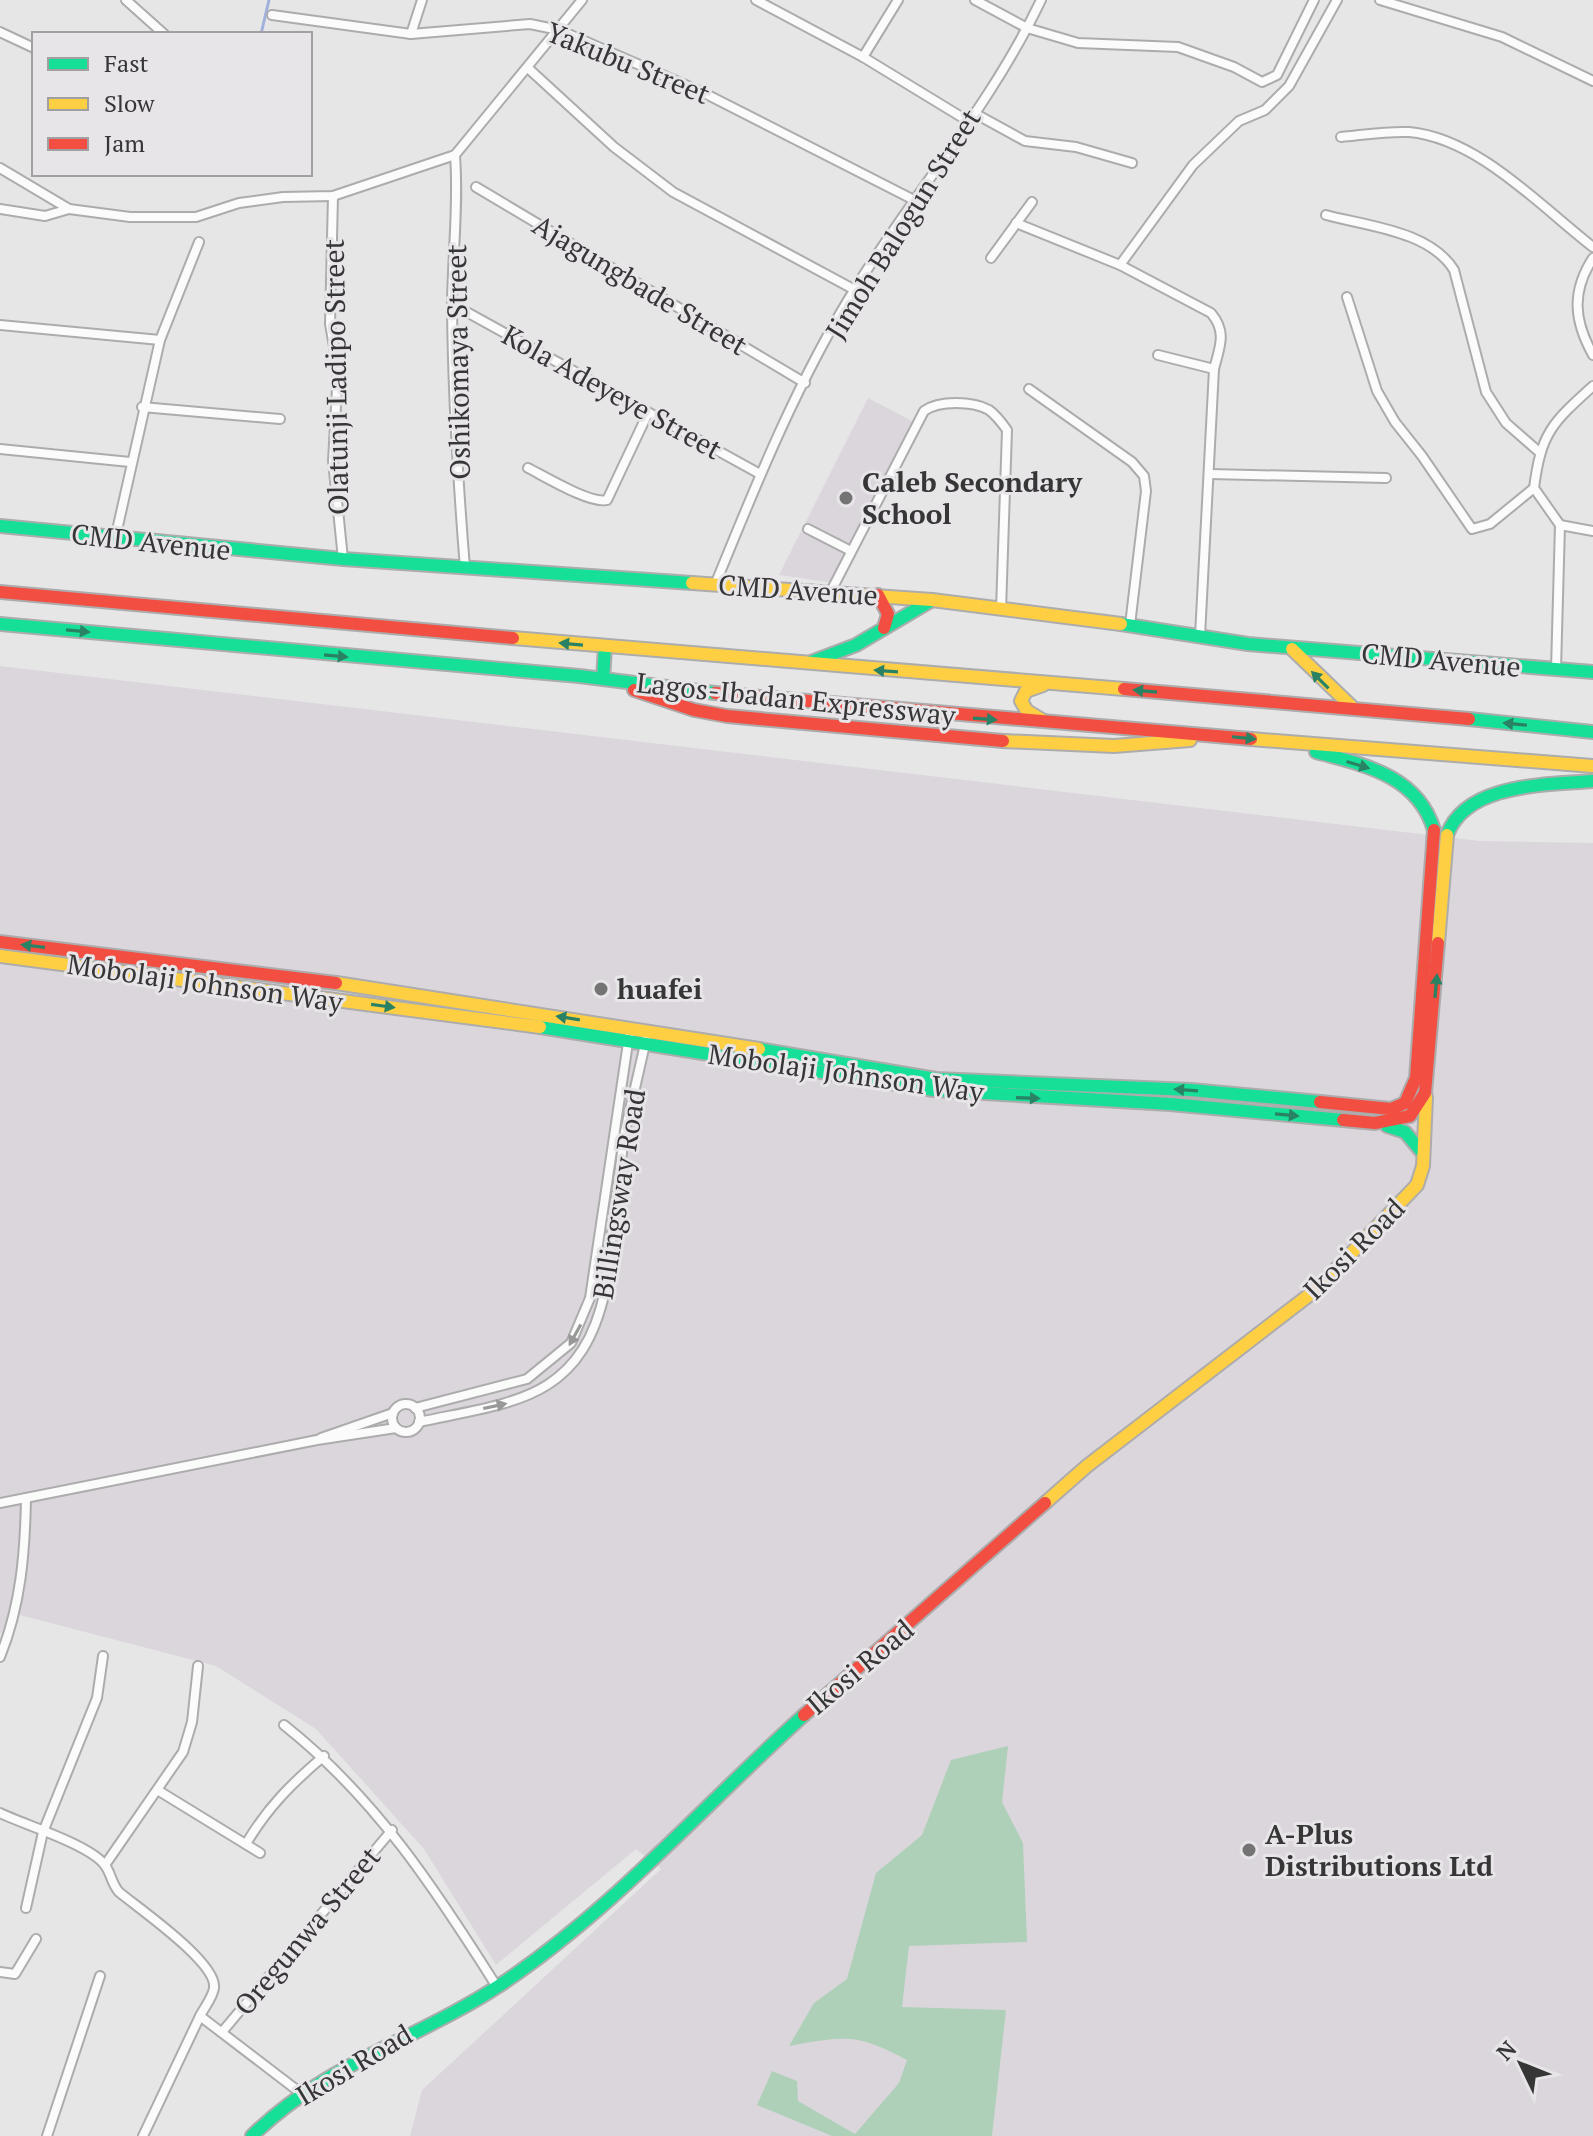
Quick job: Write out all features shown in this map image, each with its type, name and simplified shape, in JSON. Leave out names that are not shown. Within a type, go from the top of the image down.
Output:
[{"type":"main road","name":"CMD Avenue","points":[[0,526],[343,559],[878,595],[1130,625],[1292,649],[1593,672]]},
{"type":"main road","name":"Lagos-Ibadan Expressway","points":[[0,592],[798,664],[1352,707],[1593,732]]},
{"type":"main road","points":[[878,595],[888,614],[884,628]]},
{"type":"main road","points":[[798,664],[831,656],[912,615],[932,600]]},
{"type":"main road","name":"Lagos-Ibadan Expressway","points":[[0,624],[603,679],[737,696],[992,719],[1042,720],[1593,766]]},
{"type":"main road","points":[[603,679],[605,647]]},
{"type":"main road","points":[[1292,649],[1352,707]]},
{"type":"main road","points":[[620,681],[627,687],[694,710],[742,717],[1028,743],[1114,746],[1187,741],[1208,735]]},
{"type":"main road","points":[[1042,720],[1023,707],[1022,696],[1033,686],[1060,684]]},
{"type":"main road","points":[[1283,742],[1369,767],[1415,792],[1427,806],[1434,830],[1416,1078],[1420,1099]]},
{"type":"main road","points":[[1420,1099],[1427,1083],[1447,835],[1451,818],[1481,799],[1593,781]]},
{"type":"main road","name":"Mobolaji Johnson Way","points":[[0,942],[280,975],[630,1034]]},
{"type":"main road","name":"Mobolaji Johnson Way","points":[[0,956],[646,1036],[936,1079],[1191,1090],[1400,1120]]},
{"type":"main road","name":"Mobolaji Johnson Way","points":[[646,1036],[934,1090],[1170,1104],[1375,1123],[1400,1120]]},
{"type":"main road","points":[[1420,1099],[1405,1103],[1400,1120],[1421,1151]]},
{"type":"main road","name":"Ikosi Road","points":[[252,2136],[302,2094],[356,2059],[497,1987],[569,1936],[802,1717],[1130,1429],[1230,1358],[1317,1289],[1417,1185],[1423,1166],[1420,1099]]},
{"type":"street","points":[[126,0],[162,32]]},
{"type":"street","points":[[411,34],[422,0]]},
{"type":"street","points":[[0,209],[45,216],[69,209],[176,218],[283,197],[333,196],[455,155],[529,69],[582,0]]},
{"type":"street","points":[[756,0],[971,117],[1025,141],[1076,147],[1132,163]]},
{"type":"street","points":[[863,57],[898,0]]},
{"type":"street","points":[[975,0],[1027,28],[1078,43],[1178,47],[1234,67],[1262,82],[1277,75],[1314,0]]},
{"type":"street","name":"Jimoh Balogun Street","points":[[715,585],[760,474],[855,290],[971,117],[1041,0]]},
{"type":"street","points":[[1120,265],[1204,154],[1239,121],[1265,110],[1289,86],[1337,0]]},
{"type":"street","points":[[1380,0],[1502,37],[1593,81]]},
{"type":"street","name":"Yakubu Street","points":[[272,15],[411,34],[530,24],[559,30],[704,93],[914,200]]},
{"type":"street","points":[[0,32],[32,47]]},
{"type":"street","points":[[529,69],[614,147],[673,192],[855,290]]},
{"type":"street","points":[[1341,137],[1411,132],[1479,158],[1593,247]]},
{"type":"street","name":"Oshikomaya Street","points":[[455,155],[458,203],[452,305],[454,421],[465,568]]},
{"type":"street","points":[[0,168],[69,209]]},
{"type":"street","name":"Ajagungbade Street","points":[[476,187],[805,383]]},
{"type":"street","name":"Olatunji Ladipo Street","points":[[333,196],[330,324],[338,369],[333,461],[343,559]]},
{"type":"street","points":[[991,258],[1032,202]]},
{"type":"street","points":[[1326,215],[1401,235],[1445,254],[1454,270],[1486,392],[1506,423],[1538,451]]},
{"type":"street","points":[[1016,223],[1120,265],[1211,313],[1221,325],[1223,335],[1214,369],[1200,636]]},
{"type":"street","points":[[115,539],[142,407],[160,340],[199,242]]},
{"type":"street","points":[[1593,258],[1584,273],[1576,299],[1583,337],[1593,355]]},
{"type":"street","points":[[1347,297],[1377,391],[1395,422],[1472,529],[1490,524],[1534,488]]},
{"type":"street","name":"Kola Adeyeye Street","points":[[463,310],[760,474]]},
{"type":"street","points":[[0,325],[160,340]]},
{"type":"street","points":[[1158,355],[1214,369]]},
{"type":"street","points":[[1556,669],[1560,525],[1534,488],[1538,451],[1556,419],[1593,386]]},
{"type":"street","points":[[1029,389],[1132,462],[1144,476],[1146,491],[1130,625]]},
{"type":"street","points":[[830,593],[924,411],[942,403],[987,409],[1007,430],[1001,610]]},
{"type":"street","points":[[142,407],[280,419]]},
{"type":"street","points":[[528,468],[600,502],[607,500],[648,413]]},
{"type":"street","points":[[0,449],[130,462]]},
{"type":"street","points":[[1210,474],[1386,478]]},
{"type":"street","points":[[1560,525],[1593,531]]},
{"type":"street","points":[[808,529],[851,551]]},
{"type":"street","name":"Billingsway Road","points":[[415,1408],[527,1379],[571,1343],[590,1298],[630,1034]]},
{"type":"street","name":"Billingsway Road","points":[[419,1422],[526,1399],[548,1385],[581,1353],[600,1316],[624,1136],[646,1036]]},
{"type":"street","points":[[0,1503],[317,1440],[396,1428],[409,1431],[419,1422],[415,1408],[402,1405],[393,1413],[340,1429],[317,1440]]},
{"type":"street","points":[[393,1413],[396,1428]]},
{"type":"street","points":[[0,1657],[10,1633],[25,1566],[26,1498]]},
{"type":"street","points":[[26,1908],[43,1832],[97,1698],[103,1656]]},
{"type":"street","points":[[105,1865],[159,1791],[183,1752],[192,1722],[198,1666]]},
{"type":"street","points":[[284,1725],[324,1756],[392,1830],[440,1896],[497,1987]]},
{"type":"street","points":[[246,1844],[264,1813],[286,1788],[324,1756]]},
{"type":"street","points":[[159,1791],[260,1853]]},
{"type":"street","points":[[0,1813],[92,1854],[105,1865],[110,1882],[119,1892],[200,1959],[212,1975],[214,1988],[143,2136]]},
{"type":"street","name":"Oregunwa Street","points":[[222,2032],[392,1830]]},
{"type":"street","points":[[0,1972],[15,1974],[36,1939]]},
{"type":"street","points":[[47,2136],[100,1976]]},
{"type":"street","points":[[200,2016],[302,2094]]},
{"type":"shaded area","name":"Caleb Secondary School","points":[[868,398],[912,421],[833,583],[779,575]]},
{"type":"shaded area","points":[[0,666],[1480,841],[1593,843],[1593,2136],[410,2136],[422,2090],[661,1869],[636,1849],[496,1965],[424,1849],[316,1729],[216,1666],[12,1613],[0,1635]]},
{"type":"green space","points":[[1008,1746],[1002,1802],[1023,1843],[1027,1942],[909,1946],[902,2007],[1006,2010],[992,2136],[832,2136],[757,2105],[772,2071],[797,2081],[798,2101],[855,2134],[899,2083],[907,2060],[875,2045],[837,2039],[789,2046],[814,2003],[847,1979],[876,1873],[922,1835],[951,1760]]},
{"type":"waterway","points":[[261,32],[269,0]]},
{"type":"traffic: fast","points":[[0,526],[343,559],[692,583]]},
{"type":"traffic: fast","points":[[811,662],[856,645],[932,600]]},
{"type":"traffic: fast","points":[[0,624],[579,676],[715,693]]},
{"type":"traffic: fast","points":[[1121,624],[1248,644],[1593,672]]},
{"type":"traffic: fast","points":[[603,679],[605,647]]},
{"type":"traffic: fast","points":[[1469,719],[1593,732]]},
{"type":"traffic: fast","points":[[1316,752],[1371,768],[1403,785],[1416,797],[1434,830]]},
{"type":"traffic: fast","points":[[1447,835],[1457,818],[1471,805],[1489,796],[1531,786],[1593,781]]},
{"type":"traffic: fast","points":[[540,1027],[934,1090],[1170,1104],[1343,1120]]},
{"type":"traffic: fast","points":[[759,1049],[936,1079],[1191,1090],[1320,1102]]},
{"type":"traffic: fast","points":[[1387,1126],[1405,1132],[1421,1151]]},
{"type":"traffic: fast","points":[[252,2136],[309,2090],[469,2004],[541,1956],[619,1891],[804,1715]]},
{"type":"traffic: slow","points":[[692,583],[932,600],[1121,624]]},
{"type":"traffic: slow","points":[[513,638],[1124,689]]},
{"type":"traffic: slow","points":[[1292,649],[1351,706]]},
{"type":"traffic: slow","points":[[1042,720],[1027,711],[1021,701],[1026,691],[1043,685]]},
{"type":"traffic: slow","points":[[1251,739],[1593,766]]},
{"type":"traffic: slow","points":[[1003,741],[1114,746],[1190,740]]},
{"type":"traffic: slow","points":[[1438,943],[1447,835]]},
{"type":"traffic: slow","points":[[0,956],[540,1027]]},
{"type":"traffic: slow","points":[[336,983],[759,1049]]},
{"type":"traffic: slow","points":[[1045,1503],[1087,1466],[1317,1289],[1417,1185],[1423,1166],[1426,1097]]},
{"type":"traffic: jam","points":[[0,592],[513,638]]},
{"type":"traffic: jam","points":[[878,595],[888,614],[884,628]]},
{"type":"traffic: jam","points":[[1124,689],[1469,719]]},
{"type":"traffic: jam","points":[[634,690],[694,710],[727,716],[1003,741]]},
{"type":"traffic: jam","points":[[715,693],[1251,739]]},
{"type":"traffic: jam","points":[[1320,1102],[1391,1109],[1405,1103],[1416,1078],[1434,830]]},
{"type":"traffic: jam","points":[[0,942],[336,983]]},
{"type":"traffic: jam","points":[[1343,1120],[1375,1123],[1410,1116],[1425,1093],[1438,943]]},
{"type":"traffic: jam","points":[[804,1715],[1045,1503]]},
{"type":"place","name":"Caleb Secondary School","points":[[846,498]]},
{"type":"place","name":"huafei","points":[[601,989]]},
{"type":"place","name":"A-Plus Distributions Ltd","points":[[1249,1850]]}]
